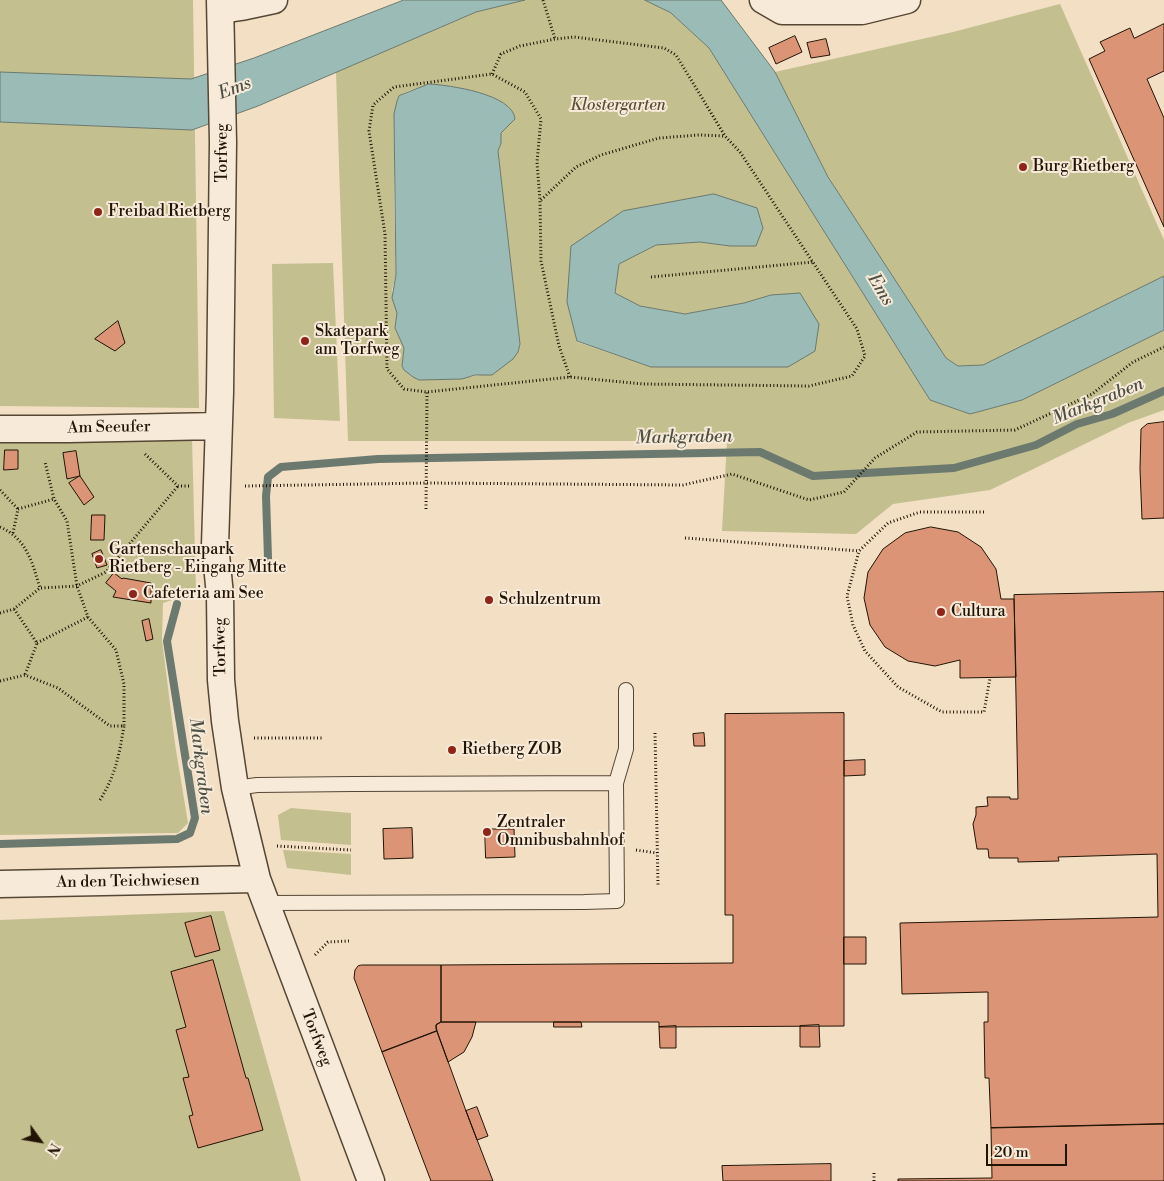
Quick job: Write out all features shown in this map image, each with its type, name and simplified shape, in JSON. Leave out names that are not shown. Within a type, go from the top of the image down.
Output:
[{"type":"street","points":[[227,6],[274,0]]},
{"type":"street","points":[[763,0],[782,11],[862,11],[908,0]]},
{"type":"street","name":"Torfweg","points":[[227,6],[222,45],[223,142],[220,392],[215,546],[220,596],[221,680],[225,721],[236,788],[260,891],[371,1181]]},
{"type":"street","name":"Am Seeufer","points":[[0,429],[218,426]]},
{"type":"street","name":"An den Teichwiesen","points":[[0,884],[260,891]]},
{"type":"lane","points":[[260,891],[499,903],[617,901],[616,783],[626,749],[626,690]]},
{"type":"lane","points":[[236,788],[353,784],[616,783]]},
{"type":"path","points":[[543,0],[555,39]]},
{"type":"path","points":[[492,74],[501,54],[520,46],[574,37],[664,48],[676,55],[726,136],[740,152],[857,328],[865,356],[852,376],[810,386],[643,384],[570,376],[427,392],[404,389],[387,370],[385,234],[369,131],[373,105],[394,88],[492,74],[525,92],[541,119],[537,162],[542,261],[559,346],[570,376]]},
{"type":"path","points":[[540,201],[576,168],[601,154],[659,138],[726,136]]},
{"type":"path","points":[[651,277],[813,262]]},
{"type":"path","points":[[245,496],[246,486],[426,483],[683,485],[732,474],[809,500],[844,492],[875,458],[917,432],[1015,430],[1092,394],[1134,362],[1164,347]]},
{"type":"path","points":[[426,509],[427,392]]},
{"type":"path","points":[[0,613],[14,609],[40,588],[77,586],[106,572],[178,486],[118,428]]},
{"type":"path","points":[[45,462],[54,499],[66,521],[77,586],[88,616],[116,650],[124,684],[124,726],[118,759],[110,784],[100,800]]},
{"type":"path","points":[[0,490],[18,510]]},
{"type":"path","points":[[18,510],[54,499]]},
{"type":"path","points":[[13,533],[18,510]]},
{"type":"path","points":[[984,512],[920,512],[888,523],[859,551],[847,596],[853,625],[865,651],[898,687],[942,712],[984,712],[990,678]]},
{"type":"path","points":[[0,527],[13,533],[30,554],[40,588]]},
{"type":"path","points":[[684,538],[859,551]]},
{"type":"path","points":[[14,609],[37,643]]},
{"type":"path","points":[[25,676],[37,643],[88,616]]},
{"type":"path","points":[[0,681],[25,676],[58,688],[110,726],[124,726]]},
{"type":"path","points":[[655,733],[658,885]]},
{"type":"path","points":[[251,738],[324,738]]},
{"type":"path","points":[[272,846],[351,850]]},
{"type":"path","points":[[312,959],[328,942],[349,941]]},
{"type":"path","points":[[874,1173],[874,1181]]},
{"type":"green space","name":"Freibad Rietberg","points":[[0,0],[193,0],[199,408],[0,406]]},
{"type":"green space","name":"Klostergarten","points":[[525,0],[645,0],[671,13],[709,48],[930,400],[970,414],[1022,400],[1164,330],[1164,410],[1128,423],[990,490],[893,504],[856,534],[722,531],[727,441],[348,441],[336,72],[476,12]],"holes":[[[438,85],[447,87],[505,128],[501,133],[501,143],[498,151],[520,344],[518,352],[487,374],[469,377],[402,362],[404,348],[395,328],[397,313],[392,290],[396,275],[394,151],[396,106],[402,94],[417,88]],[[623,211],[730,246],[700,242],[656,245],[619,264],[615,293],[640,306],[685,314],[744,303],[771,295],[651,367],[577,342]]]},
{"type":"green space","points":[[1060,4],[1164,240],[1164,276],[983,365],[958,366],[946,358],[828,177],[775,72],[953,32]]},
{"type":"green space","name":"Skatepark am Torfweg","points":[[333,263],[340,421],[274,418],[272,264]]},
{"type":"green space","points":[[192,438],[196,592],[163,603],[162,640],[175,744],[188,823],[178,833],[0,835],[0,441]]},
{"type":"green space","points":[[291,808],[351,813],[351,845],[281,840],[278,815]]},
{"type":"green space","points":[[283,850],[351,854],[351,875],[287,868]]},
{"type":"green space","points":[[224,911],[301,1181],[0,1181],[0,920]]},
{"type":"water","name":"Ems","points":[[404,0],[525,0],[476,12],[258,106],[192,130],[0,122],[0,72],[191,79],[254,58]]},
{"type":"water","name":"Ems","points":[[645,0],[721,0],[775,72],[828,177],[946,358],[958,366],[983,365],[1164,276],[1164,330],[1022,400],[970,414],[930,400],[709,48],[671,13]]},
{"type":"water","points":[[429,84],[451,86],[492,97],[504,103],[512,110],[515,119],[501,133],[501,143],[498,151],[520,344],[518,352],[513,359],[492,375],[475,375],[462,379],[419,380],[404,370],[402,366],[404,348],[395,328],[397,313],[392,298],[396,275],[394,114],[399,96]]},
{"type":"water","points":[[714,194],[757,208],[763,228],[756,246],[730,246],[700,242],[656,245],[619,264],[615,293],[640,306],[685,314],[744,303],[771,295],[800,293],[819,324],[815,351],[788,367],[651,367],[577,341],[567,302],[571,246],[623,211]]},
{"type":"building","points":[[1164,24],[1164,71],[1147,79],[1164,118],[1164,227],[1089,59],[1105,51],[1100,42],[1130,28],[1134,38]]},
{"type":"building","points":[[795,36],[802,52],[776,64],[769,48]]},
{"type":"building","points":[[826,39],[830,55],[811,58],[807,43]]},
{"type":"building","points":[[118,321],[125,343],[115,351],[95,339]]},
{"type":"building","points":[[1164,422],[1164,518],[1142,519],[1141,429],[1147,424]]},
{"type":"building","points":[[5,450],[18,450],[18,469],[4,470]]},
{"type":"building","points":[[76,451],[80,476],[67,479],[63,453]]},
{"type":"building","points":[[80,476],[94,497],[84,505],[69,483]]},
{"type":"building","points":[[92,515],[105,515],[104,540],[91,540]]},
{"type":"building","name":"Cultura","points":[[931,527],[958,532],[981,547],[996,569],[1001,599],[1014,599],[1016,677],[960,678],[960,660],[935,666],[908,661],[885,647],[870,625],[864,598],[868,572],[883,549],[905,533]]},
{"type":"building","points":[[101,550],[107,565],[97,568],[92,554]]},
{"type":"building","points":[[114,573],[122,579],[151,583],[151,603],[113,597],[116,591],[106,583]]},
{"type":"building","points":[[1164,592],[1164,1124],[991,1128],[989,1078],[985,1078],[984,1022],[988,1022],[988,992],[902,994],[900,923],[1158,917],[1157,854],[1058,857],[1059,861],[1018,862],[1018,858],[989,858],[988,849],[977,849],[973,824],[976,807],[988,806],[987,797],[1018,799],[1014,595]]},
{"type":"building","points":[[149,619],[153,639],[146,641],[142,621]]},
{"type":"building","points":[[844,713],[844,1026],[659,1027],[659,1022],[441,1022],[441,965],[733,963],[733,915],[725,915],[725,714]]},
{"type":"building","points":[[704,733],[705,746],[694,746],[693,734]]},
{"type":"building","points":[[865,760],[865,775],[844,776],[844,761]]},
{"type":"building","points":[[412,828],[413,858],[384,859],[383,829]]},
{"type":"building","points":[[485,829],[514,829],[515,857],[486,858]]},
{"type":"building","points":[[211,916],[220,950],[195,957],[185,923]]},
{"type":"building","points":[[844,937],[866,937],[866,964],[844,964]]},
{"type":"building","points":[[213,960],[246,1078],[248,1078],[263,1130],[198,1148],[189,1116],[193,1115],[183,1078],[189,1077],[176,1030],[186,1027],[171,972]]},
{"type":"building","points":[[441,965],[441,1022],[436,1025],[437,1031],[382,1052],[354,978],[355,970],[358,966]]},
{"type":"building","points":[[441,1022],[476,1022],[472,1037],[464,1052],[448,1062],[436,1029],[436,1025]]},
{"type":"building","points":[[554,1022],[581,1022],[582,1027],[554,1027]]},
{"type":"building","points":[[819,1025],[820,1047],[800,1047],[800,1026]]},
{"type":"building","points":[[676,1026],[676,1048],[660,1048],[659,1027]]},
{"type":"building","points":[[437,1031],[493,1181],[431,1181],[382,1052]]},
{"type":"building","points":[[477,1107],[488,1136],[477,1140],[466,1111]]},
{"type":"building","points":[[1164,1124],[1164,1181],[898,1181],[898,1179],[992,1178],[991,1128]]},
{"type":"building","points":[[831,1164],[831,1181],[723,1181],[722,1166]]},
{"type":"waterway","name":"Markgraben","points":[[268,558],[266,496],[268,477],[281,467],[378,459],[760,452],[813,476],[954,468],[1036,445],[1077,424],[1112,414],[1164,391]]},
{"type":"waterway","name":"Markgraben","points":[[0,844],[177,839],[190,833],[195,818],[167,641],[177,604]]},
{"type":"place","name":"Burg Rietberg","points":[[1023,167]]},
{"type":"place","name":"Freibad Rietberg","points":[[98,212]]},
{"type":"place","name":"Skatepark am Torfweg","points":[[305,341]]},
{"type":"place","name":"Gartenschaupark Rietberg - Eingang Mitte","points":[[99,559]]},
{"type":"place","name":"Cafeteria am See","points":[[133,594]]},
{"type":"place","name":"Schulzentrum","points":[[489,600]]},
{"type":"place","name":"Cultura","points":[[941,612]]},
{"type":"place","name":"Rietberg ZOB","points":[[452,750]]},
{"type":"place","name":"Zentraler Omnibusbahnhof","points":[[487,832]]}]
